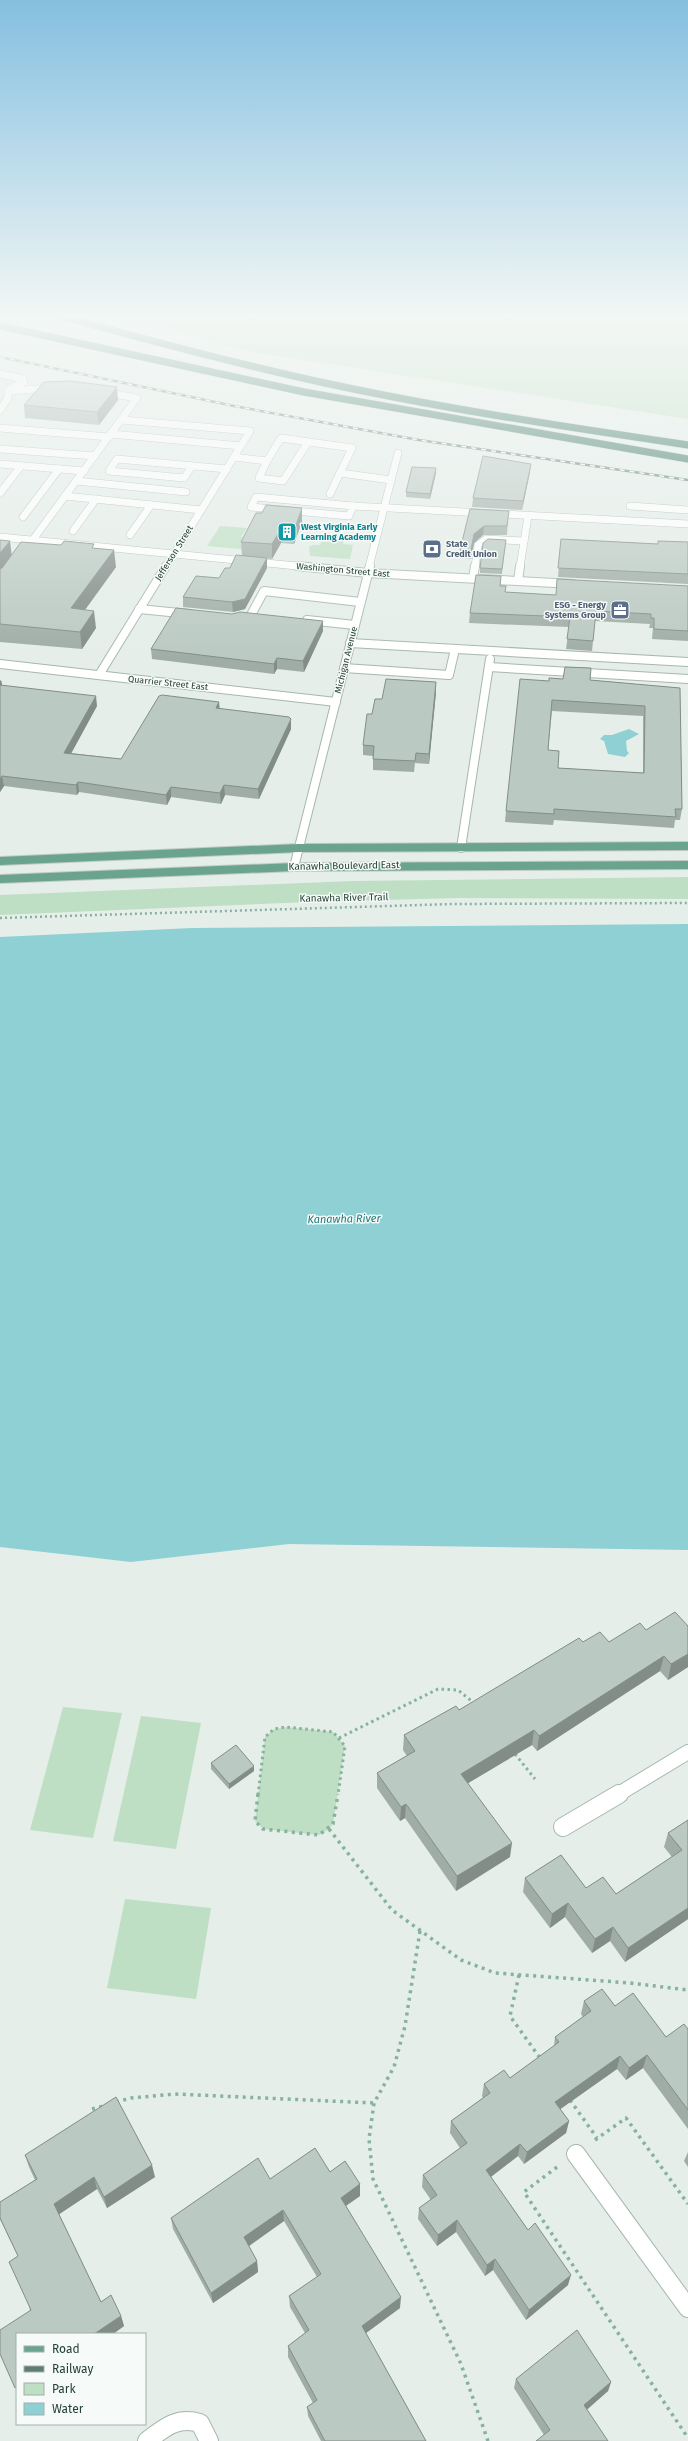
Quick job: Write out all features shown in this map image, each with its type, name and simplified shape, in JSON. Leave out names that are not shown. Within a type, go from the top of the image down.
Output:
[{"type":"highway","points":[[520,431],[688,459]]},
{"type":"highway","points":[[593,431],[688,445]]},
{"type":"main road","name":"Kanawha Boulevard East","points":[[0,861],[299,848],[688,846]]},
{"type":"main road","name":"Kanawha Boulevard East","points":[[0,879],[294,867],[688,865]]},
{"type":"street","points":[[4,438],[10,431]]},
{"type":"street","points":[[43,431],[241,446]]},
{"type":"street","points":[[22,554],[113,431]]},
{"type":"street","name":"Jefferson Street","points":[[99,675],[234,458],[249,431]]},
{"type":"street","points":[[308,442],[283,481],[259,478],[281,438],[352,448],[330,494]]},
{"type":"street","points":[[0,449],[95,456]]},
{"type":"street","name":"Michigan Avenue","points":[[294,867],[398,453]]},
{"type":"street","points":[[234,458],[267,461]]},
{"type":"street","points":[[192,466],[184,478],[109,472],[117,459],[227,469]]},
{"type":"street","points":[[0,464],[84,471]]},
{"type":"street","points":[[0,493],[21,466]]},
{"type":"street","points":[[23,517],[59,469]]},
{"type":"street","points":[[340,473],[391,480]]},
{"type":"street","points":[[76,481],[186,492]]},
{"type":"street","points":[[113,501],[124,486]]},
{"type":"street","points":[[65,496],[201,510]]},
{"type":"street","points":[[353,506],[349,516],[251,507],[256,497],[353,506],[384,509],[688,524]]},
{"type":"street","points":[[73,530],[96,499]]},
{"type":"street","points":[[130,535],[151,505]]},
{"type":"street","points":[[630,506],[688,510]]},
{"type":"street","points":[[518,581],[528,516]]},
{"type":"street","points":[[0,530],[32,540]]},
{"type":"street","name":"Washington Street East","points":[[0,536],[368,573],[580,584]]},
{"type":"street","points":[[473,578],[478,545],[481,542],[486,539],[524,541]]},
{"type":"street","points":[[241,617],[255,614],[264,591],[360,602]]},
{"type":"street","points":[[139,610],[197,615]]},
{"type":"street","points":[[295,618],[355,625]]},
{"type":"street","points":[[350,643],[688,662]]},
{"type":"street","points":[[344,668],[449,675],[455,649]]},
{"type":"street","points":[[461,848],[491,651]]},
{"type":"street","name":"Quarrier Street East","points":[[0,664],[336,702]]},
{"type":"street","points":[[488,667],[688,679]]},
{"type":"street","points":[[563,1827],[688,1752]]},
{"type":"street","points":[[576,2154],[688,2308]]},
{"type":"street","points":[[147,2441],[174,2421],[187,2418],[200,2423],[209,2441]]},
{"type":"path","name":"Kanawha River Trail","points":[[0,918],[454,904],[688,903]]},
{"type":"path","points":[[339,1738],[438,1689],[448,1688],[462,1691],[479,1709]]},
{"type":"path","points":[[286,1727],[333,1732],[345,1746],[333,1824],[329,1830],[319,1835],[263,1829],[255,1821],[265,1737],[274,1729],[286,1727]]},
{"type":"path","points":[[512,1750],[535,1779]]},
{"type":"path","points":[[329,1830],[392,1910],[461,1960],[495,1973],[630,1983],[688,1990]]},
{"type":"path","points":[[420,1931],[405,2026],[394,2067],[374,2103],[369,2139],[373,2178],[461,2364],[488,2441]]},
{"type":"path","points":[[519,1975],[510,2016],[542,2061]]},
{"type":"path","points":[[565,2093],[597,2138]]},
{"type":"path","points":[[92,2109],[131,2098],[175,2094],[374,2103]]},
{"type":"path","points":[[688,2204],[626,2118],[524,2192],[688,2438]]},
{"type":"green space","points":[[220,526],[247,528],[241,537],[250,538],[251,550],[207,546]]},
{"type":"green space","points":[[325,535],[345,537],[343,544],[353,545],[350,559],[310,556],[309,547],[312,545],[320,545]]},
{"type":"green space","points":[[688,877],[688,899],[457,898],[308,902],[0,915],[0,895],[353,881]]},
{"type":"green space","points":[[63,1707],[122,1713],[93,1838],[30,1830]]},
{"type":"green space","points":[[141,1716],[201,1723],[176,1849],[113,1841]]},
{"type":"green space","points":[[286,1727],[333,1732],[345,1746],[333,1824],[329,1829],[319,1835],[263,1829],[255,1821],[265,1737],[274,1729]]},
{"type":"green space","points":[[125,1899],[211,1908],[196,1999],[107,1988]]},
{"type":"water","points":[[629,729],[639,734],[626,741],[627,751],[629,753],[625,757],[608,754],[604,741],[600,739],[604,735],[612,735]]},
{"type":"water","name":"Kanawha River","points":[[688,924],[688,1550],[289,1544],[131,1562],[0,1547],[0,937],[192,928]]},
{"type":"building","points":[[483,456],[531,464],[523,501],[473,498]]},
{"type":"building","points":[[412,467],[436,468],[430,494],[406,492]]},
{"type":"building","points":[[266,505],[302,508],[294,530],[281,529],[272,544],[241,542],[256,513],[262,513]]},
{"type":"building","points":[[470,509],[509,511],[507,526],[484,526],[474,534],[471,550],[460,550]]},
{"type":"building","points":[[488,539],[506,540],[502,569],[480,568],[483,543]]},
{"type":"building","points":[[561,539],[658,544],[658,541],[688,542],[688,574],[558,568]]},
{"type":"building","points":[[0,540],[10,541],[0,553]]},
{"type":"building","points":[[64,541],[94,544],[92,548],[114,550],[71,608],[94,611],[80,632],[0,624],[0,569],[21,542],[61,545]]},
{"type":"building","points":[[236,555],[267,558],[245,599],[232,602],[183,597],[196,576],[219,578],[225,568],[230,568]]},
{"type":"building","points":[[476,575],[501,576],[500,586],[506,586],[505,592],[556,595],[557,579],[688,586],[688,631],[654,629],[654,618],[651,618],[651,614],[596,611],[593,641],[567,639],[570,617],[470,613]]},
{"type":"building","points":[[176,608],[232,614],[240,612],[323,621],[303,661],[277,658],[274,664],[151,649]]},
{"type":"building","points":[[565,667],[591,668],[590,680],[680,688],[682,809],[675,809],[676,817],[554,809],[554,814],[506,811],[520,679],[549,681],[549,678],[563,679]],"holes":[[[552,700],[645,706],[644,773],[558,768],[559,751],[548,750]]]},
{"type":"building","points":[[386,679],[436,682],[429,754],[416,753],[415,761],[373,759],[374,746],[363,745],[367,714],[372,714],[375,699],[382,699]]},
{"type":"building","points":[[0,685],[96,696],[64,753],[121,759],[159,696],[162,695],[219,702],[216,708],[289,717],[291,719],[258,789],[224,785],[220,793],[171,787],[166,795],[78,782],[76,785],[2,776],[0,779]]},
{"type":"building","points":[[675,1612],[688,1626],[688,1654],[671,1664],[664,1656],[539,1736],[534,1730],[461,1774],[512,1843],[457,1876],[406,1804],[401,1807],[377,1773],[415,1751],[404,1735],[456,1706],[459,1710],[579,1638],[583,1642],[600,1632],[609,1642],[640,1623],[646,1630]]},
{"type":"building","points":[[236,1745],[254,1766],[229,1784],[211,1763]]},
{"type":"building","points":[[688,1820],[688,1908],[628,1948],[613,1927],[595,1939],[568,1903],[552,1914],[525,1878],[561,1855],[586,1888],[603,1877],[616,1894],[682,1850],[668,1833]]},
{"type":"building","points":[[602,1989],[615,2006],[633,1993],[666,2037],[684,2024],[688,2029],[688,2110],[647,2055],[629,2068],[620,2056],[555,2102],[569,2121],[527,2152],[520,2144],[486,2170],[528,2230],[535,2223],[571,2275],[529,2310],[495,2259],[487,2265],[457,2220],[438,2235],[419,2208],[437,2195],[423,2175],[467,2143],[451,2121],[490,2093],[484,2084],[504,2070],[510,2078],[559,2042],[555,2037],[591,2011],[584,2001]]},
{"type":"building","points":[[116,2097],[152,2165],[104,2197],[94,2177],[54,2204],[101,2302],[111,2295],[121,2316],[96,2333],[16,2333],[15,2388],[0,2354],[0,2330],[31,2310],[9,2262],[18,2256],[0,2218],[0,2202],[37,2179],[25,2155]]},
{"type":"building","points":[[315,2148],[330,2172],[345,2161],[360,2184],[341,2198],[401,2297],[362,2326],[426,2441],[325,2441],[307,2407],[317,2400],[288,2346],[309,2330],[289,2296],[321,2274],[283,2210],[244,2237],[257,2261],[211,2293],[171,2218],[258,2158],[270,2179]]},
{"type":"building","points":[[577,2330],[611,2382],[584,2405],[608,2441],[536,2441],[550,2430],[516,2379]]},
{"type":"railway","points":[[370,431],[419,440],[688,480]]},
{"type":"place","name":"West Virginia Early Learning Academy","points":[[287,532]]},
{"type":"place","name":"State Credit Union","points":[[432,549]]},
{"type":"place","name":"ESG - Energy Systems Group","points":[[620,610]]}]
